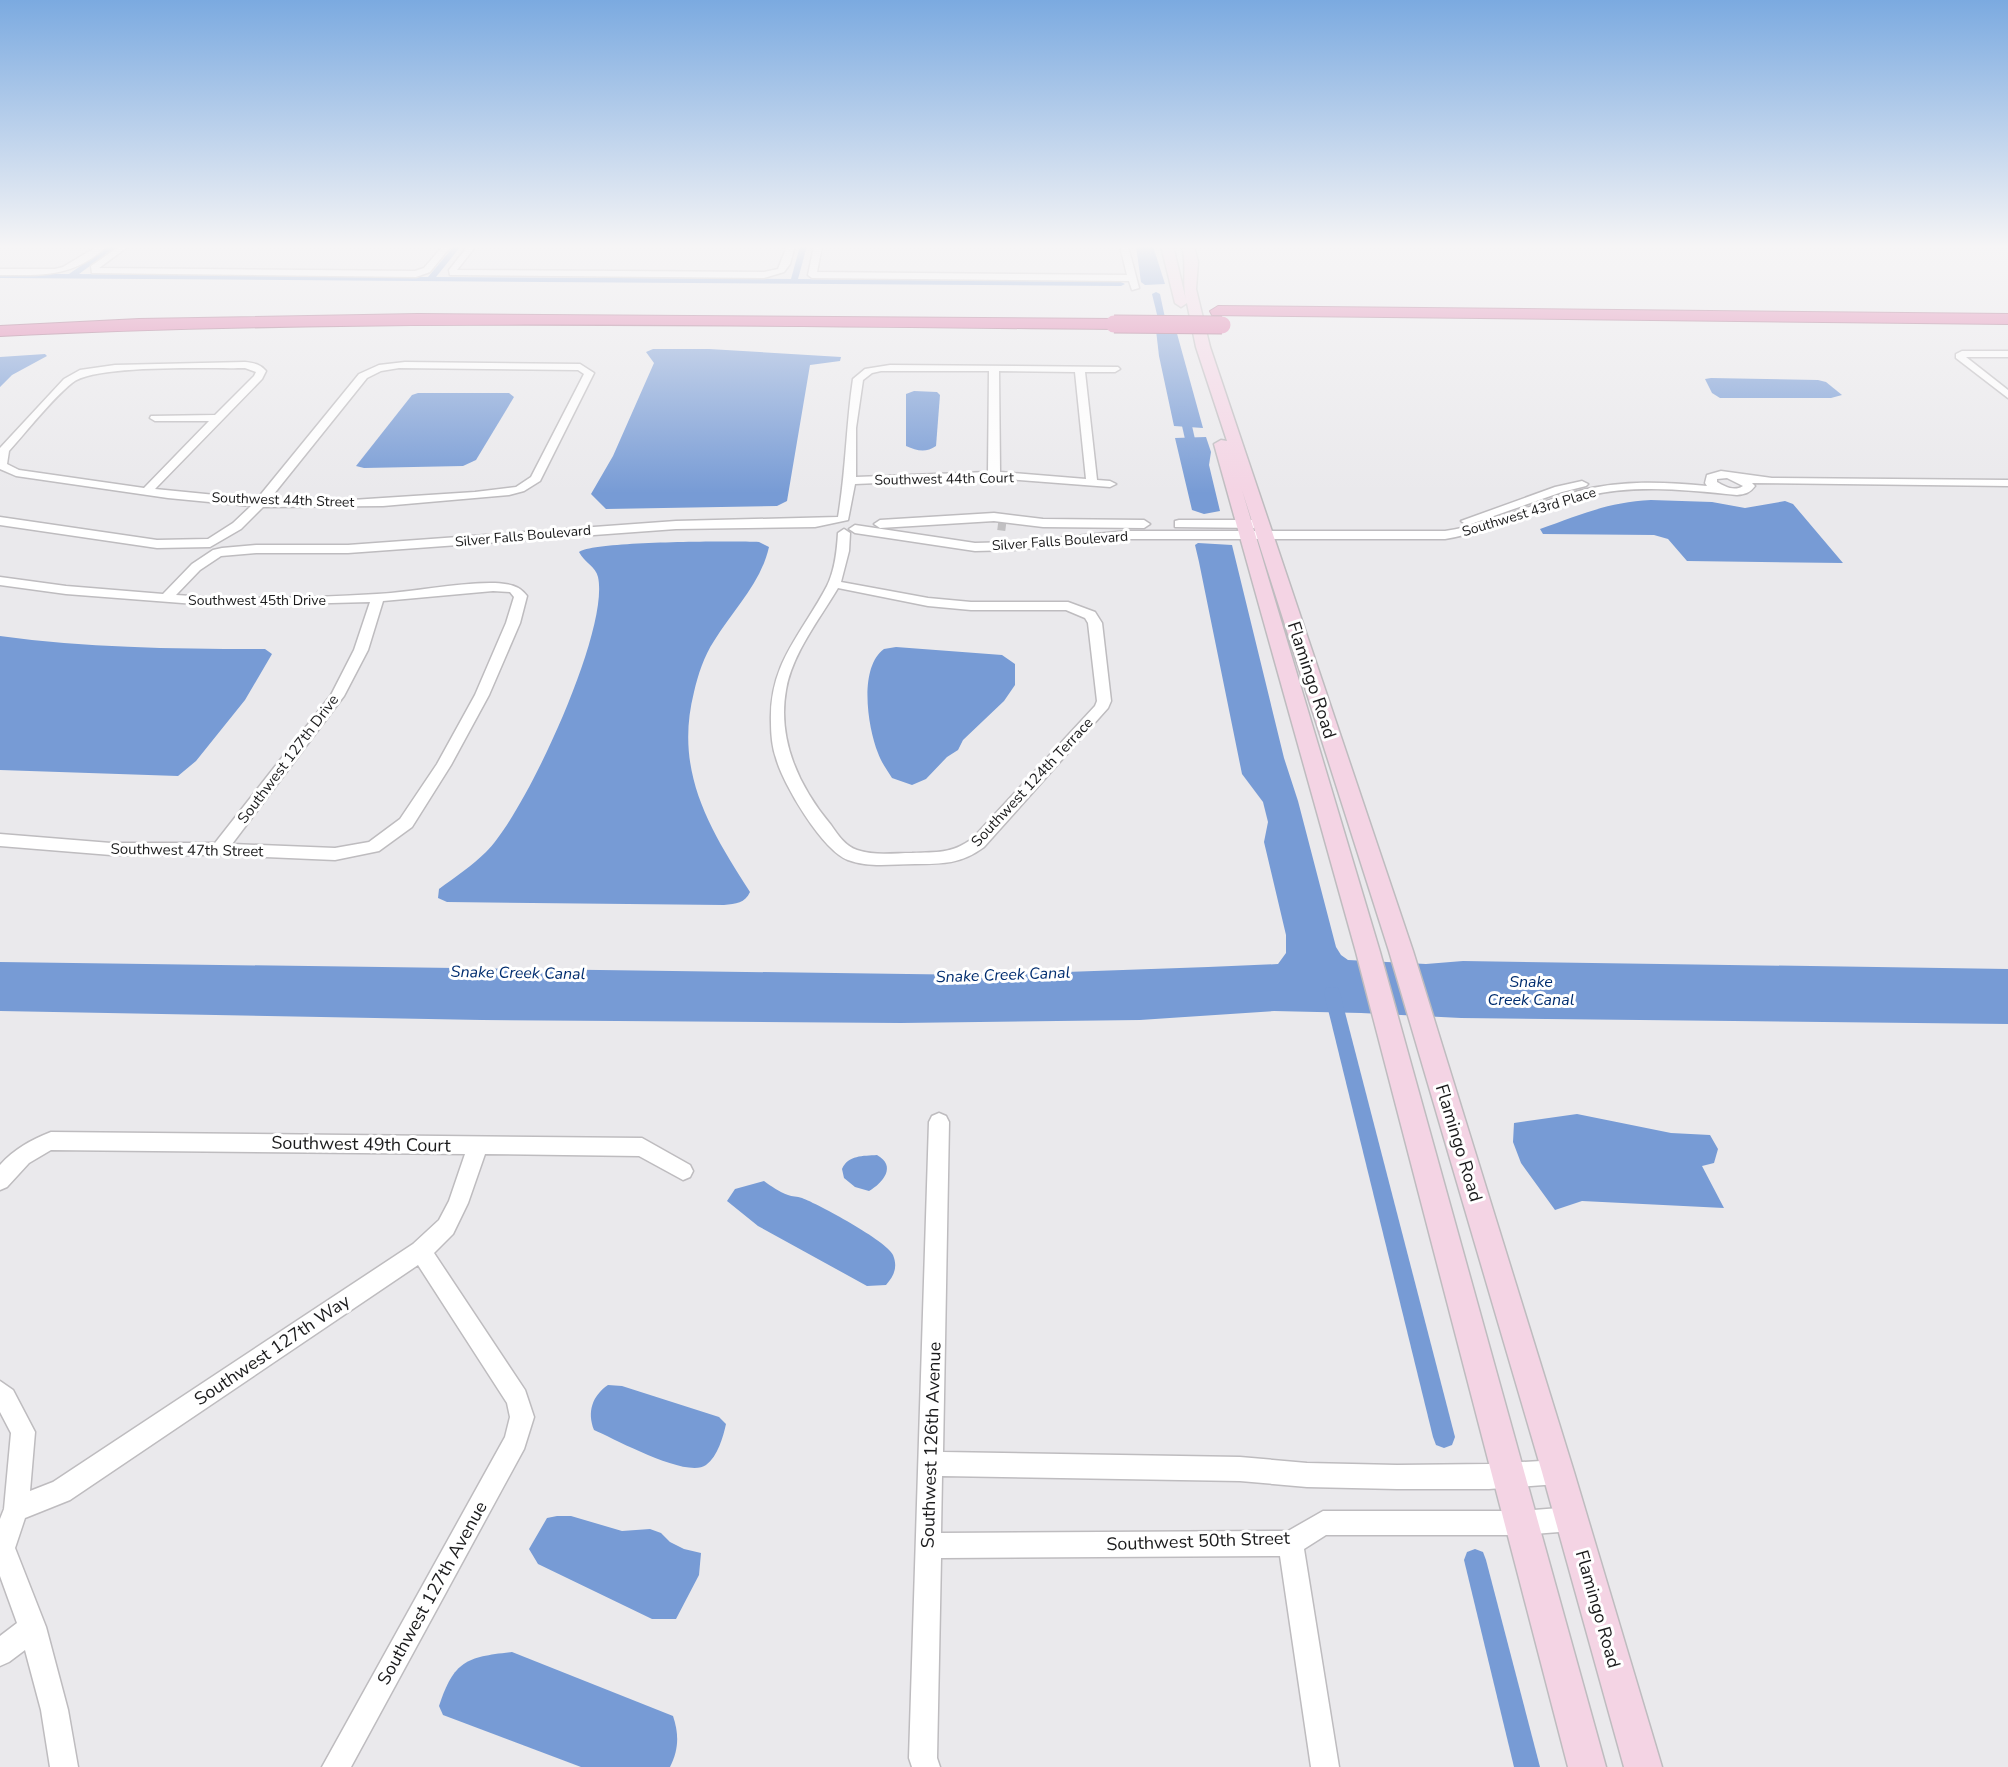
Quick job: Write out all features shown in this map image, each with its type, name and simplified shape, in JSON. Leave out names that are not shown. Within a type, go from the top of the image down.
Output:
[{"type":"highway","points":[[0,331],[41,328]]},
{"type":"highway","points":[[1907,328],[2008,330]]},
{"type":"main road","points":[[1193,328],[1255,530]]},
{"type":"main road","points":[[1199,328],[1255,530]]},
{"type":"main road","name":"Flamingo Road","points":[[1255,530],[1401,951],[1572,1519],[1643,1767]]},
{"type":"main road","name":"Flamingo Road","points":[[1255,530],[1587,1767]]},
{"type":"street","points":[[2008,354],[1962,354],[1959,356],[2008,395]]},
{"type":"street","name":"Southwest 44th Street","points":[[218,418],[258,377],[261,371],[258,368],[245,365],[115,368],[83,372],[68,381],[4,450],[2,466],[15,473],[260,503],[408,502],[506,494],[536,479],[589,373],[571,367],[405,364],[378,367],[363,376],[260,503]]},
{"type":"street","points":[[834,584],[843,551],[850,481],[851,428],[858,379],[869,371],[890,368],[1116,369]]},
{"type":"street","points":[[994,369],[994,475]]},
{"type":"street","points":[[1080,369],[1092,482]]},
{"type":"street","points":[[155,418],[218,418]]},
{"type":"street","points":[[148,490],[218,418]]},
{"type":"street","name":"Southwest 43rd Place","points":[[1255,530],[1447,524],[1482,517],[1559,489],[1601,482],[1691,481],[1723,474],[1738,478]]},
{"type":"street","name":"Southwest 44th Court","points":[[850,481],[994,475],[1110,484]]},
{"type":"street","points":[[1712,477],[1711,483],[1720,489]]},
{"type":"street","points":[[1738,478],[1772,481],[2008,483]]},
{"type":"street","points":[[1738,478],[1747,483],[1748,489],[1766,486],[2008,489]]},
{"type":"street","name":"Southwest 43rd Place","points":[[1255,530],[1424,536],[1462,533],[1507,522],[1573,496],[1620,487],[1697,487],[1737,492],[1748,489]]},
{"type":"street","points":[[1559,489],[1573,496]]},
{"type":"street","points":[[165,598],[260,503]]},
{"type":"street","name":"Silver Falls Boulevard","points":[[0,521],[103,538],[216,548],[256,549],[348,549],[665,525],[845,525],[978,520],[994,517],[1043,523],[1255,530]]},
{"type":"street","name":"Silver Falls Boulevard","points":[[978,520],[1043,529],[1098,524]]},
{"type":"street","name":"Silver Falls Boulevard","points":[[845,525],[975,547],[1255,530]]},
{"type":"street","name":"Southwest 45th Drive","points":[[0,581],[221,602],[378,598],[493,587],[514,589],[521,596],[513,623],[482,695],[444,765],[406,823],[373,847]]},
{"type":"street","name":"Southwest 124th Terrace","points":[[834,584],[928,602],[1014,607],[1053,605],[1080,610],[1090,615],[1095,623],[1104,701],[1101,708],[978,843],[963,854],[944,858],[872,859],[852,855],[840,848],[805,804],[783,758],[778,723],[780,690],[793,652],[834,584]]},
{"type":"street","name":"Southwest 127th Drive","points":[[219,849],[337,696],[361,650],[378,598]]},
{"type":"street","name":"Southwest 47th Street","points":[[0,840],[111,849],[219,849],[335,854],[373,847]]},
{"type":"street","name":"Southwest 126th Avenue","points":[[926,1767],[923,1758],[939,1122]]},
{"type":"street","name":"Southwest 49th Court","points":[[0,1181],[12,1164],[33,1147],[51,1141],[642,1147],[683,1171]]},
{"type":"street","name":"Southwest 127th Way","points":[[16,1509],[61,1491],[421,1251],[446,1227],[458,1203],[478,1145]]},
{"type":"street","name":"Southwest 127th Avenue","points":[[336,1767],[516,1442],[522,1417],[517,1398],[421,1251]]},
{"type":"street","points":[[0,1394],[5,1398],[22,1432],[16,1509],[2,1548],[33,1627],[58,1723],[64,1767]]},
{"type":"street","points":[[931,1464],[1240,1469],[1295,1476],[1510,1476],[1558,1472]]},
{"type":"street","name":"Southwest 50th Street","points":[[928,1546],[1292,1542],[1323,1523],[1522,1523],[1572,1519]]},
{"type":"street","points":[[1292,1542],[1325,1767]]},
{"type":"street","points":[[0,1653],[33,1627]]},
{"type":"water","points":[[1156,330],[1176,330],[1203,428],[1174,426],[1159,356]]},
{"type":"water","points":[[653,349],[709,349],[841,357],[840,361],[810,365],[787,501],[777,506],[606,509],[591,494],[613,456],[654,363],[646,352]]},
{"type":"water","points":[[45,354],[47,356],[12,375],[0,387],[0,357]]},
{"type":"water","points":[[1705,379],[1818,380],[1826,382],[1842,395],[1831,398],[1720,398],[1712,393]]},
{"type":"water","points":[[914,391],[937,392],[940,395],[936,446],[929,450],[918,450],[906,446],[906,394]]},
{"type":"water","points":[[418,393],[509,393],[514,397],[476,460],[463,466],[364,468],[356,466],[412,395]]},
{"type":"water","points":[[1206,437],[1211,452],[1209,465],[1220,511],[1204,514],[1192,510],[1175,438]]},
{"type":"water","points":[[1651,500],[1712,502],[1745,508],[1785,501],[1793,504],[1843,563],[1687,561],[1668,539],[1654,535],[1543,534],[1540,529],[1608,506]]},
{"type":"water","points":[[759,542],[769,547],[760,573],[707,653],[696,686],[689,721],[692,773],[699,798],[721,845],[750,892],[746,899],[724,905],[447,902],[438,898],[439,889],[481,857],[503,831],[542,762],[561,720],[591,637],[598,602],[597,573],[579,552],[590,548],[636,544]]},
{"type":"water","name":"Snake Creek Canal","points":[[1198,543],[1232,545],[1284,758],[1298,801],[1336,947],[1348,960],[1426,964],[1463,961],[2008,969],[2008,1024],[1461,1018],[1274,1011],[1140,1020],[901,1023],[482,1020],[0,1011],[0,962],[980,975],[1278,964],[1286,953],[1286,935],[1264,842],[1268,822],[1263,802],[1242,774],[1195,545]]},
{"type":"water","points":[[0,636],[99,645],[265,649],[272,654],[245,700],[196,761],[178,776],[0,770]]},
{"type":"water","points":[[896,647],[1002,655],[1015,664],[1015,685],[1004,701],[963,740],[958,750],[947,757],[926,779],[912,785],[892,778],[884,766],[874,742],[869,714],[868,684],[871,670],[876,658],[884,649]]},
{"type":"water","points":[[1577,1114],[1671,1133],[1710,1135],[1718,1149],[1714,1163],[1702,1166],[1724,1208],[1582,1201],[1555,1210],[1521,1163],[1513,1142],[1514,1123]]},
{"type":"water","points":[[877,1155],[883,1159],[887,1169],[883,1179],[874,1188],[869,1191],[855,1187],[844,1178],[842,1169],[848,1161],[856,1157]]},
{"type":"water","points":[[764,1181],[781,1192],[822,1207],[879,1241],[894,1259],[893,1275],[886,1285],[867,1286],[758,1226],[727,1201],[735,1189]]},
{"type":"water","points":[[608,1385],[622,1386],[719,1417],[726,1424],[714,1457],[706,1465],[697,1468],[683,1467],[651,1456],[594,1430],[591,1417],[592,1405],[598,1394]]},
{"type":"water","points":[[571,1516],[622,1531],[650,1529],[661,1533],[670,1542],[684,1549],[701,1553],[699,1575],[676,1619],[652,1619],[538,1564],[529,1549],[547,1518]]},
{"type":"water","points":[[512,1652],[673,1716],[677,1742],[670,1767],[581,1767],[443,1715],[439,1706],[450,1679],[457,1670],[473,1659]]},
{"type":"waterway","points":[[1164,328],[1166,335]]},
{"type":"waterway","points":[[1183,408],[1194,457]]},
{"type":"waterway","points":[[1332,993],[1444,1437]]},
{"type":"waterway","points":[[1475,1560],[1527,1767]]},
{"type":"tunnel","points":[[998,524],[1006,525]]}]
